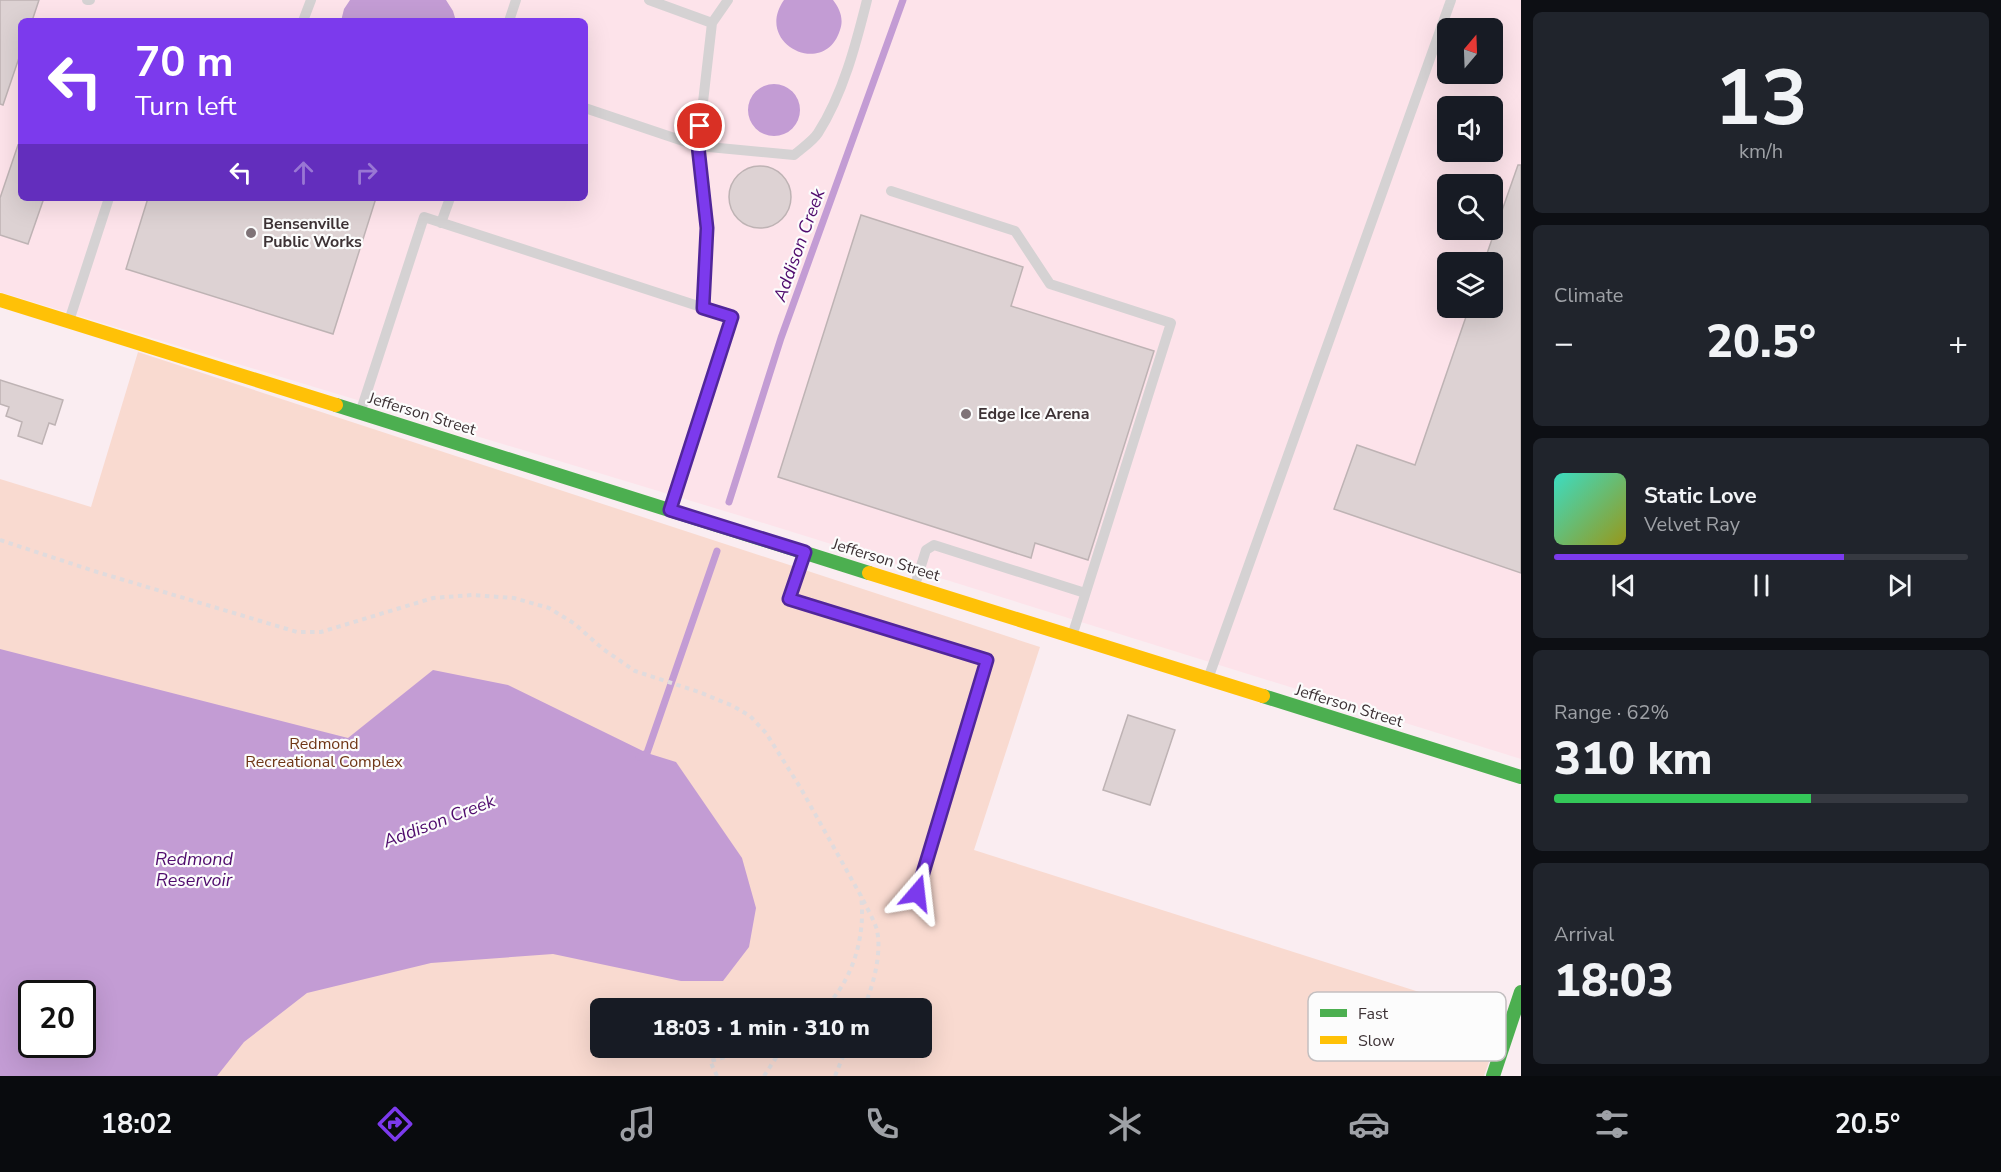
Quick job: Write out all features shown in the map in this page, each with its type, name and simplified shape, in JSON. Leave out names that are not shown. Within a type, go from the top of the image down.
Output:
[{"type":"street","name":"Jefferson Street","points":[[0,300],[1521,777]]},
{"type":"street","points":[[1506,1037],[1521,992]]},
{"type":"street","points":[[1493,1076],[1498,1061]]},
{"type":"lane","points":[[304,18],[311,0]]},
{"type":"lane","points":[[510,18],[516,0]]},
{"type":"lane","points":[[649,0],[712,23]]},
{"type":"lane","points":[[703,308],[707,228],[698,146],[712,23],[728,0]]},
{"type":"lane","points":[[588,109],[698,146],[794,155],[818,134],[836,96],[857,40],[867,0]]},
{"type":"lane","points":[[1208,679],[1451,0]]},
{"type":"lane","points":[[891,190],[1014,231],[1050,285],[1171,322],[1072,636]]},
{"type":"lane","points":[[69,321],[108,201]]},
{"type":"lane","points":[[441,223],[449,201]]},
{"type":"lane","points":[[361,412],[424,217],[732,317],[670,510]]},
{"type":"lane","points":[[915,587],[926,550],[934,545],[1084,593]]},
{"type":"lane","points":[[805,552],[789,599],[987,660],[917,893]]},
{"type":"path","points":[[0,540],[297,632],[321,632],[433,598],[472,595],[514,598],[549,608],[636,671],[699,692],[742,711],[750,716],[766,734],[800,787],[861,896],[876,928],[878,958],[867,998]]},
{"type":"path","points":[[833,998],[854,959],[864,915],[861,896]]},
{"type":"path","points":[[717,1076],[710,1061],[722,1058]]},
{"type":"path","points":[[764,1076],[776,1058]]},
{"type":"path","points":[[835,1076],[842,1058]]},
{"type":"shaded area","points":[[0,0],[1521,0],[1521,759],[741,516],[0,292]]},
{"type":"green space","name":"Redmond Recreational Complex","points":[[138,352],[1040,647],[974,850],[1419,992],[1308,992],[1308,1061],[1489,1061],[1484,1076],[0,1076],[0,479],[91,507]]},
{"type":"water","points":[[350,0],[446,0],[455,18],[342,18]]},
{"type":"water","points":[[784,0],[833,0],[842,22],[832,45],[821,52],[808,54],[795,50],[784,42],[778,30],[777,16]]},
{"type":"water","points":[[774,84],[784,86],[792,92],[798,100],[800,110],[798,120],[792,128],[784,134],[774,136],[764,134],[756,128],[750,120],[748,110],[750,100],[756,92],[764,86]]},
{"type":"water","name":"Redmond Reservoir","points":[[0,649],[348,738],[433,670],[508,685],[647,753],[676,762],[742,858],[756,908],[749,947],[723,981],[681,981],[553,954],[431,963],[307,993],[244,1042],[217,1076],[0,1076]]},
{"type":"building","points":[[0,0],[39,0],[33,18],[18,18],[18,61],[3,105],[0,104]]},
{"type":"building","points":[[18,145],[18,201],[43,201],[28,244],[0,235],[0,198]]},
{"type":"building","points":[[1518,165],[1521,165],[1521,573],[1334,509],[1357,445],[1415,465],[1466,318],[1503,318],[1503,252],[1488,252],[1492,240],[1503,240],[1503,208]]},
{"type":"building","points":[[760,166],[772,168],[782,175],[789,185],[791,197],[789,209],[782,219],[772,226],[760,228],[748,226],[738,219],[731,209],[729,197],[731,185],[738,175],[748,168]]},
{"type":"building","name":"Bensenville Public Works","points":[[147,201],[375,201],[333,334],[126,269]]},
{"type":"building","name":"Edge Ice Arena","points":[[861,215],[1023,267],[1011,306],[1154,351],[1088,560],[1035,543],[1031,558],[778,477]]},
{"type":"building","points":[[0,380],[63,400],[55,425],[49,423],[42,444],[18,436],[22,422],[6,416],[9,407],[0,404]]},
{"type":"building","points":[[1128,715],[1175,730],[1150,805],[1103,790]]},
{"type":"waterway","name":"Addison Creek","points":[[729,502],[781,338],[903,0]]},
{"type":"waterway","name":"Addison Creek","points":[[639,757],[647,753],[717,551]]},
{"type":"traffic: fast","points":[[336,405],[869,573]]},
{"type":"traffic: fast","points":[[1263,696],[1521,777]]},
{"type":"traffic: fast","points":[[1506,1037],[1521,992]]},
{"type":"traffic: fast","points":[[1493,1076],[1498,1061]]},
{"type":"traffic: slow","points":[[0,300],[336,405]]},
{"type":"traffic: slow","points":[[869,573],[1263,696]]},
{"type":"place","name":"Bensenville Public Works","points":[[251,233]]},
{"type":"place","name":"Edge Ice Arena","points":[[966,414]]},
{"type":"route","points":[[700,126],[698,146],[707,228],[703,308],[732,317],[670,510],[805,552],[789,599],[987,660],[917,893]]}]
